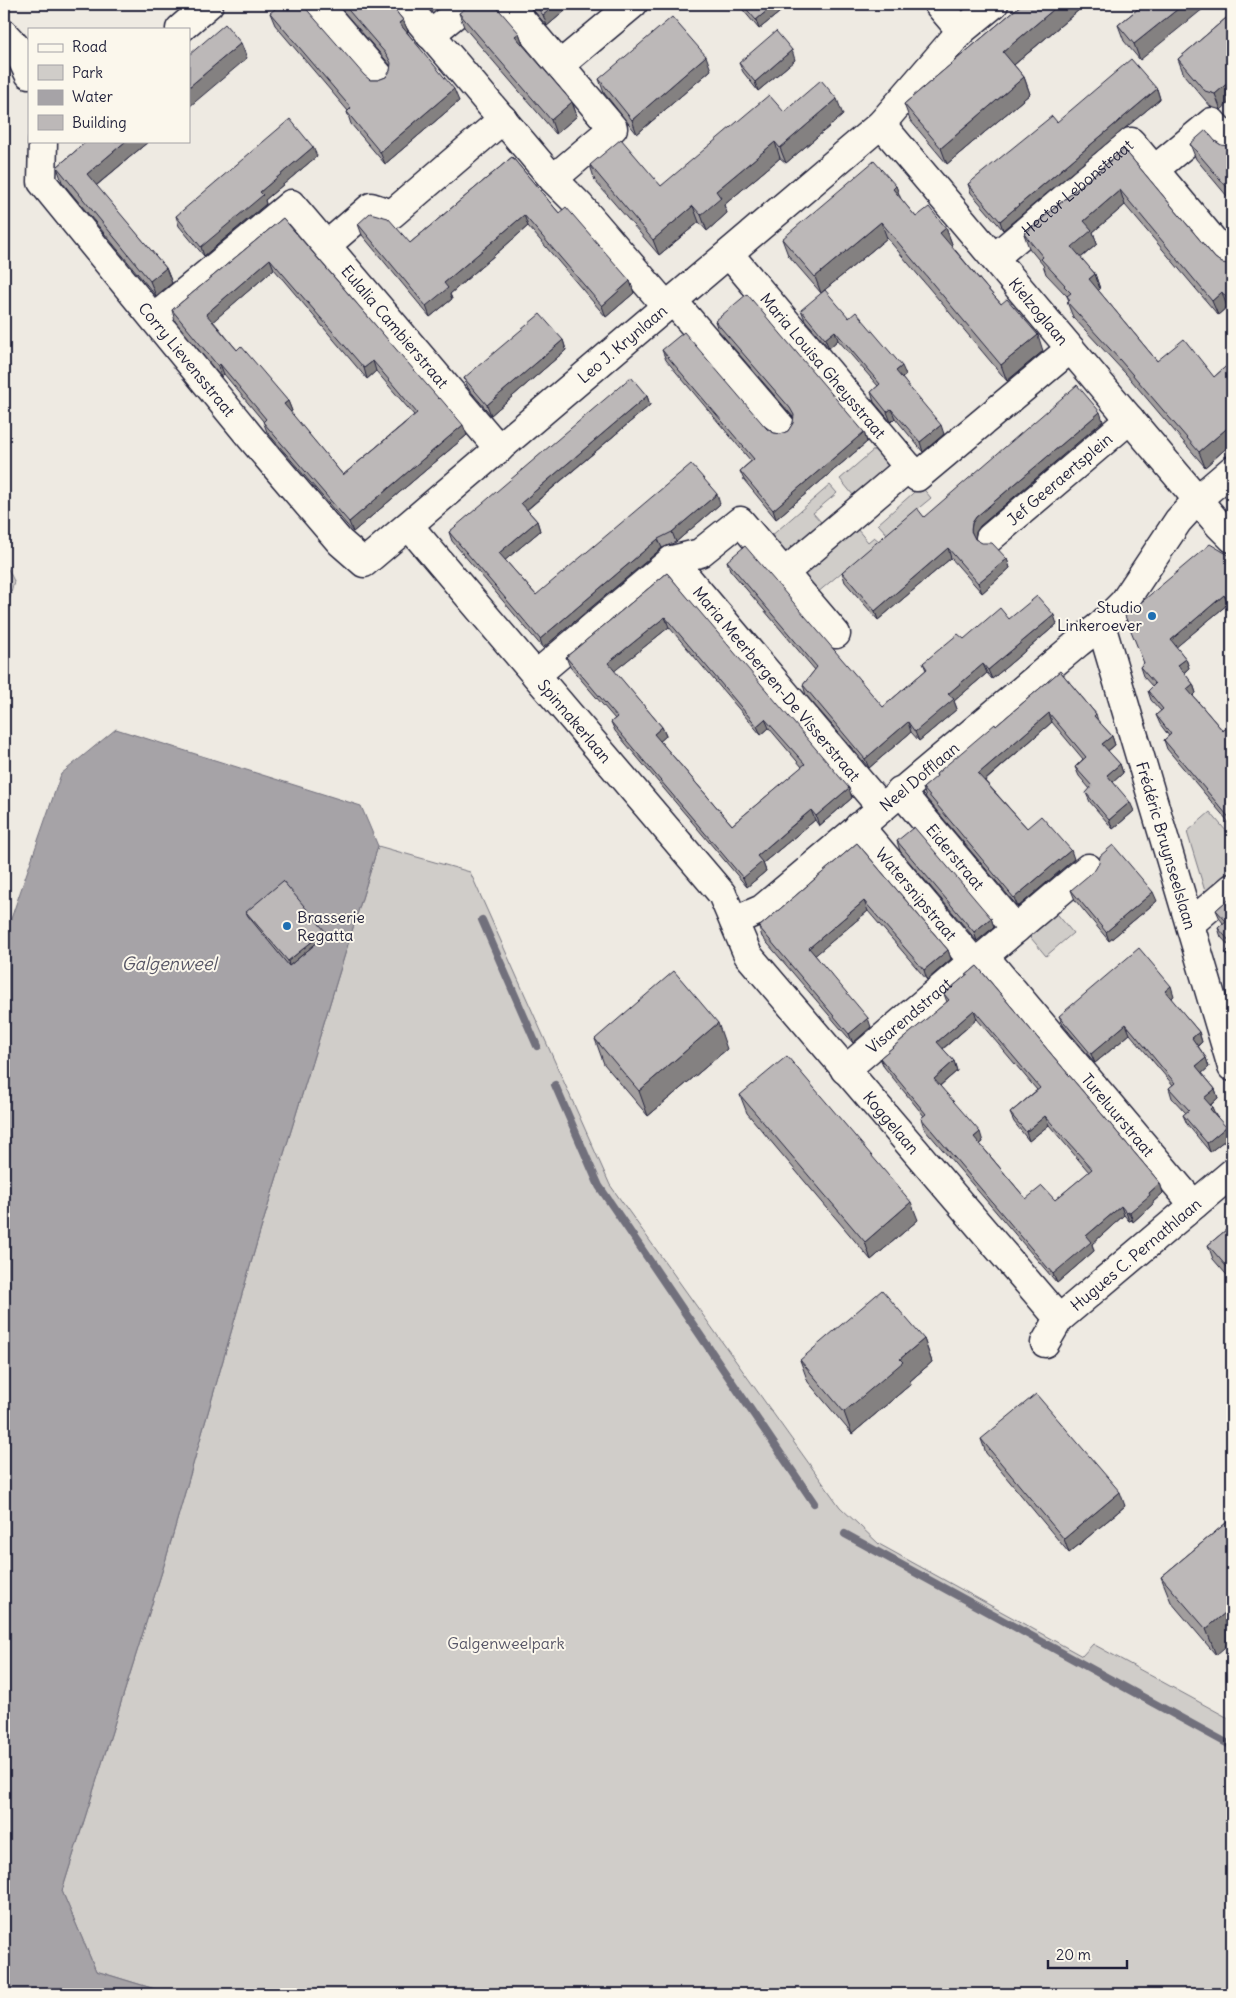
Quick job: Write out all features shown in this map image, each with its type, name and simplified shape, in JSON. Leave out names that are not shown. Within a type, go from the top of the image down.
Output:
[{"type":"street","points":[[181,28],[209,4]]},
{"type":"street","points":[[317,4],[380,77]]},
{"type":"street","points":[[405,4],[553,179],[580,206],[782,428]]},
{"type":"street","points":[[430,35],[468,4]]},
{"type":"street","points":[[508,4],[613,128],[553,179]]},
{"type":"street","points":[[560,65],[633,4]]},
{"type":"street","points":[[938,4],[961,31]]},
{"type":"street","name":"Leo J. Krynlaan","points":[[364,562],[409,526],[881,124],[961,31],[994,4]]},
{"type":"street","points":[[10,41],[28,72]]},
{"type":"street","points":[[327,245],[371,207],[392,214],[503,119]]},
{"type":"street","points":[[1232,145],[1212,122],[1154,170],[1232,263]]},
{"type":"street","name":"Kielzoglaan","points":[[881,124],[1232,538]]},
{"type":"street","name":"Hector Lebonstraat","points":[[994,258],[1131,142],[1154,170]]},
{"type":"street","name":"Corry Lievensstraat","points":[[45,143],[42,182],[252,439],[340,542],[364,562]]},
{"type":"street","name":"Eulalia Cambierstraat","points":[[154,318],[290,204],[327,245],[499,449]]},
{"type":"street","name":"Maria Louisa Gheysstraat","points":[[729,254],[920,469]]},
{"type":"street","points":[[784,573],[920,469],[1070,348]]},
{"type":"street","name":"Jef Geeraertsplein","points":[[990,538],[1130,419]]},
{"type":"street","name":"Neel Dofflaan","points":[[734,921],[762,910],[891,799],[1078,642],[1101,625],[1124,602],[1178,521],[1198,499],[1232,470]]},
{"type":"street","points":[[536,675],[672,560],[700,553],[740,521],[836,634]]},
{"type":"street","name":"Spinnakerlaan","points":[[409,526],[722,894],[734,921]]},
{"type":"street","name":"Maria Meerbergen-De Visserstraat","points":[[672,560],[860,784],[891,799]]},
{"type":"street","name":"Frédéric Bruynseelslaan","points":[[1101,625],[1232,1067]]},
{"type":"street","name":"Eiderstraat","points":[[891,799],[929,825],[1014,925]]},
{"type":"street","name":"Watersnipstraat","points":[[859,826],[888,861],[978,959],[1040,1023]]},
{"type":"street","name":"Visarendstraat","points":[[855,1062],[883,1036],[978,959],[1014,925],[1053,898],[1088,868]]},
{"type":"street","points":[[1190,924],[1232,888]]},
{"type":"street","name":"Koggelaan","points":[[734,921],[748,955],[855,1062],[1059,1319]]},
{"type":"street","name":"Tureluurstraat","points":[[1040,1023],[1194,1205]]},
{"type":"street","name":"Hugues C. Pernathlaan","points":[[1046,1344],[1059,1319],[1232,1173]]},
{"type":"green space","points":[[884,441],[898,458],[853,495],[840,479]]},
{"type":"green space","points":[[830,485],[837,493],[813,513],[821,522],[784,554],[770,537]]},
{"type":"green space","points":[[921,486],[931,498],[887,534],[878,524]]},
{"type":"green space","points":[[857,529],[868,542],[874,537],[879,541],[817,593],[802,575]]},
{"type":"green space","points":[[4,561],[14,581],[4,622]]},
{"type":"green space","points":[[1210,812],[1232,838],[1232,880],[1208,901],[1187,832]]},
{"type":"green space","name":"Galgenweelpark","points":[[378,846],[470,872],[610,1185],[840,1507],[879,1544],[1082,1656],[1093,1644],[1232,1720],[1232,1994],[171,1994],[96,1971],[62,1891],[165,1562],[257,1242]]},
{"type":"green space","points":[[1053,909],[1073,933],[1046,956],[1026,932]]},
{"type":"water","name":"Galgenweel","points":[[116,729],[361,806],[378,846],[257,1242],[165,1562],[62,1891],[96,1971],[171,1994],[4,1994],[4,939],[61,774]]},
{"type":"building","points":[[281,4],[302,4],[364,75],[370,80],[378,80],[386,77],[390,71],[391,63],[387,55],[343,4],[390,4],[403,20],[399,23],[454,89],[380,152],[347,112],[351,108],[270,13]]},
{"type":"building","points":[[471,4],[494,4],[519,33],[515,36],[572,102],[551,120],[459,13]]},
{"type":"building","points":[[534,4],[557,4],[543,15]]},
{"type":"building","points":[[742,4],[775,4],[756,20]]},
{"type":"building","points":[[1022,4],[1060,4],[1003,52],[1024,77],[941,148],[904,104]]},
{"type":"building","points":[[1144,4],[1184,4],[1134,44],[1118,25]]},
{"type":"building","points":[[1232,13],[1232,79],[1215,94],[1205,91],[1178,59]]},
{"type":"building","points":[[672,17],[706,56],[632,120],[599,79]]},
{"type":"building","points":[[225,24],[241,43],[190,86],[190,54]]},
{"type":"building","points":[[776,31],[792,50],[755,82],[739,63]]},
{"type":"building","points":[[1131,59],[1157,89],[1000,221],[968,184],[1052,116],[1057,122]]},
{"type":"building","points":[[821,80],[837,99],[780,148],[775,142],[716,191],[721,198],[701,215],[693,206],[653,240],[590,165],[621,139],[661,186],[769,95],[784,112]]},
{"type":"building","points":[[290,119],[313,147],[260,192],[263,195],[201,247],[176,216]]},
{"type":"building","points":[[1206,130],[1215,141],[1221,145],[1228,146],[1232,150],[1232,193],[1190,144]]},
{"type":"building","points":[[86,142],[125,142],[87,174],[166,268],[150,281],[57,167]]},
{"type":"building","points":[[1124,149],[1215,258],[1232,267],[1232,305],[1222,292],[1212,301],[1120,190],[1084,221],[1092,230],[1072,247],[1095,274],[1089,279],[1157,361],[1184,339],[1214,377],[1232,361],[1232,424],[1199,452],[1067,302],[1070,300],[1067,296],[1071,293],[1041,259],[1043,257],[1024,234]]},
{"type":"building","points":[[512,157],[559,213],[566,207],[630,281],[602,306],[524,215],[444,283],[448,288],[426,306],[358,224],[370,213],[388,218],[410,243]]},
{"type":"building","points":[[874,161],[896,186],[893,189],[916,217],[929,207],[946,228],[940,233],[1001,304],[1007,299],[1038,335],[1001,365],[881,222],[815,277],[782,239]]},
{"type":"building","points":[[283,218],[463,425],[349,522],[263,422],[266,419],[220,364],[218,366],[172,310]],"holes":[[[270,259],[364,368],[373,361],[417,413],[343,475],[284,404],[288,401],[241,346],[237,350],[206,314]]]},
{"type":"building","points":[[825,290],[849,318],[856,312],[902,366],[896,371],[941,425],[920,442],[891,409],[887,412],[871,392],[880,384],[835,331],[825,339],[801,310]]},
{"type":"building","points":[[747,294],[864,432],[773,510],[740,471],[754,459],[662,350],[684,332],[767,429],[781,434],[788,431],[793,423],[794,415],[790,408],[715,321]]},
{"type":"building","points":[[540,314],[563,340],[487,405],[464,378]]},
{"type":"building","points":[[631,377],[647,396],[521,503],[537,521],[499,553],[536,595],[691,464],[717,494],[672,532],[658,539],[540,639],[449,532]]},
{"type":"building","points":[[1077,385],[1100,412],[976,517],[972,523],[971,531],[975,539],[982,543],[992,543],[1007,559],[978,583],[948,548],[875,611],[842,572],[917,508],[924,517]]},
{"type":"building","points":[[1210,544],[1232,557],[1232,604],[1224,595],[1171,640],[1186,659],[1178,665],[1193,684],[1187,689],[1223,731],[1232,723],[1232,821],[1164,740],[1171,734],[1156,715],[1163,709],[1148,691],[1155,684],[1140,667],[1144,663],[1125,616]]},
{"type":"building","points":[[745,546],[883,707],[927,669],[923,663],[958,634],[964,639],[1000,608],[1009,619],[1037,596],[1054,615],[988,670],[983,664],[948,694],[954,699],[915,732],[908,722],[865,759],[803,685],[817,667],[727,561]]},
{"type":"building","points":[[667,573],[849,788],[816,816],[811,810],[793,825],[757,856],[762,862],[743,878],[611,722],[617,717],[566,657]],"holes":[[[665,617],[757,726],[765,719],[805,764],[732,825],[654,734],[662,727],[608,663]]]},
{"type":"building","points":[[1060,671],[1096,714],[1094,716],[1112,736],[1102,744],[1120,764],[1107,775],[1130,802],[1109,820],[1086,793],[1092,786],[1075,767],[1086,757],[1049,713],[978,774],[1027,828],[1041,816],[1071,850],[1014,898],[923,788],[937,776],[936,774]]},
{"type":"building","points":[[914,827],[991,918],[974,932],[897,841]]},
{"type":"building","points":[[857,843],[948,950],[924,970],[864,901],[809,948],[868,1018],[849,1034],[759,927]]},
{"type":"building","points":[[1113,845],[1153,892],[1106,932],[1071,890],[1095,870],[1100,856]]},
{"type":"building","name":"Brasserie Regatta","points":[[283,881],[325,931],[288,961],[246,912]]},
{"type":"building","points":[[1232,896],[1232,944],[1218,928],[1226,921],[1216,910]]},
{"type":"building","points":[[1232,947],[1232,960],[1226,952]]},
{"type":"building","points":[[1139,948],[1171,986],[1165,991],[1199,1032],[1192,1038],[1206,1058],[1196,1066],[1215,1089],[1204,1098],[1212,1107],[1210,1109],[1226,1127],[1207,1143],[1183,1115],[1189,1110],[1169,1088],[1175,1083],[1126,1024],[1091,1054],[1059,1016]]},
{"type":"building","points":[[977,966],[1160,1183],[1149,1193],[1150,1195],[1130,1212],[1126,1212],[1121,1206],[1086,1236],[1091,1242],[1053,1274],[921,1118],[926,1114],[880,1058],[949,1000],[944,994]],"holes":[[[974,1010],[1040,1088],[1010,1113],[1026,1132],[1045,1116],[1092,1169],[1055,1200],[1042,1186],[1026,1199],[974,1137],[980,1132],[934,1079],[954,1061],[937,1042]]]},
{"type":"building","points":[[674,971],[718,1023],[639,1091],[595,1039]]},
{"type":"building","points":[[787,1056],[911,1202],[865,1242],[740,1095]]},
{"type":"building","points":[[1232,1225],[1232,1273],[1208,1245]]},
{"type":"building","points":[[882,1290],[924,1339],[900,1359],[903,1362],[844,1412],[800,1360]]},
{"type":"building","points":[[1036,1394],[1120,1492],[1064,1539],[981,1439]]},
{"type":"building","points":[[1232,1518],[1232,1607],[1206,1629],[1161,1577]]},
{"type":"waterway","points":[[482,920],[537,1046]]},
{"type":"waterway","points":[[555,1085],[599,1186],[814,1503]]},
{"type":"waterway","points":[[845,1534],[1232,1746]]},
{"type":"place","name":"Studio Linkeroever","points":[[1152,616]]},
{"type":"place","name":"Brasserie Regatta","points":[[287,926]]}]
